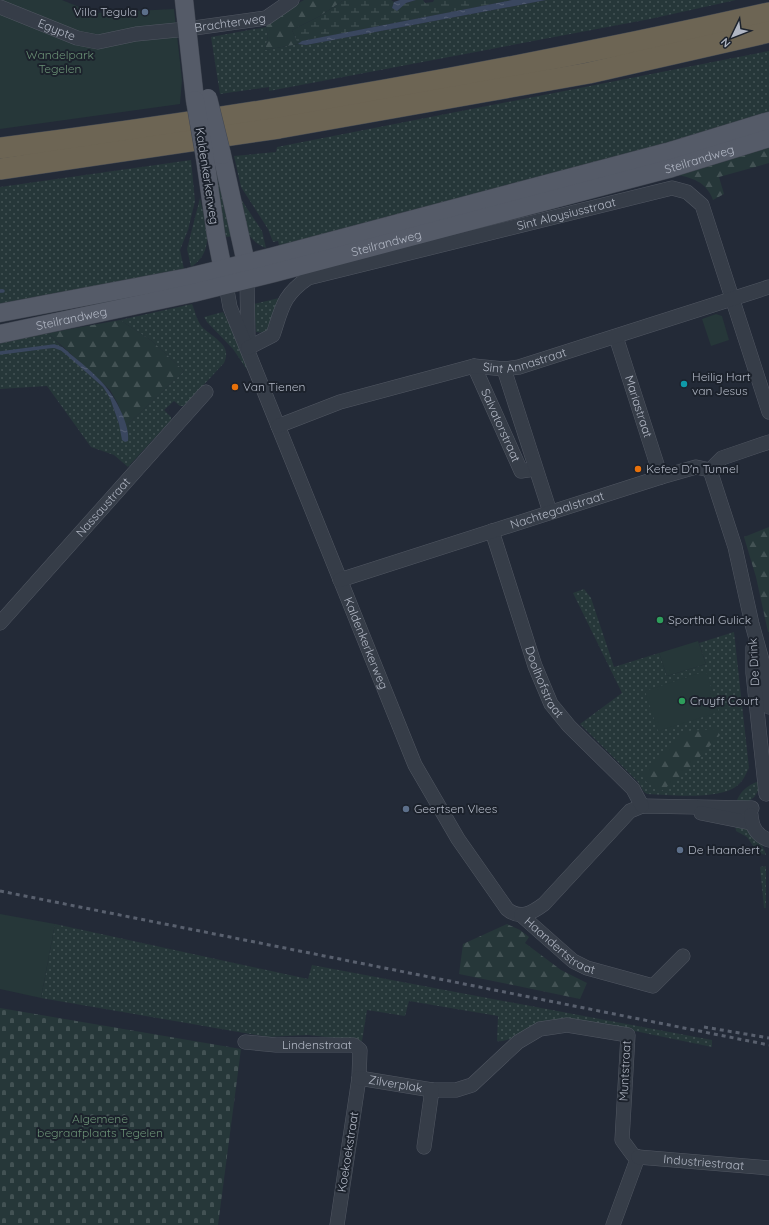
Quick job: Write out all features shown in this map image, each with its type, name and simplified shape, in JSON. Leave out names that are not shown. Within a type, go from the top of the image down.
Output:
[{"type":"highway","points":[[0,148],[305,104],[654,38],[769,13]]},
{"type":"highway","points":[[0,168],[279,128],[589,73],[769,32]]},
{"type":"main road","name":"Kaldenkerkerweg","points":[[184,0],[192,29],[202,99],[205,158],[224,277]]},
{"type":"main road","name":"Kaldenkerkerweg","points":[[192,0],[192,29]]},
{"type":"main road","name":"Kaldenkerkerweg","points":[[202,99],[222,155],[247,271]]},
{"type":"main road","name":"Steilrandweg","points":[[247,271],[667,152],[769,121]]},
{"type":"main road","name":"Steilrandweg","points":[[0,334],[247,271],[672,168],[769,138]]},
{"type":"main road","name":"Steilrandweg","points":[[0,313],[167,281],[224,277]]},
{"type":"street","name":"Brachterweg","points":[[192,29],[266,18],[292,0]]},
{"type":"street","name":"Egypte","points":[[0,7],[77,38],[98,42],[136,34],[192,29]]},
{"type":"street","name":"Sint Aloysiusstraat","points":[[248,348],[273,335],[286,298],[295,287],[308,278],[672,188],[687,192],[702,205],[769,412]]},
{"type":"street","name":"Kaldenkerkerweg","points":[[247,271],[248,348]]},
{"type":"street","name":"Kaldenkerkerweg","points":[[224,277],[230,307],[248,348],[415,765],[458,839],[507,909],[512,914],[521,915]]},
{"type":"street","name":"Sint Annastraat","points":[[278,426],[340,402],[474,366],[504,369],[519,367],[769,287]]},
{"type":"street","name":"Mariastraat","points":[[616,337],[661,477]]},
{"type":"street","name":"Salvatorstraat","points":[[474,366],[521,471],[535,469]]},
{"type":"street","name":"Salvatorstraat","points":[[504,369],[550,512]]},
{"type":"street","name":"Nassaustraat","points":[[0,624],[206,392]]},
{"type":"street","points":[[710,470],[722,458],[769,442]]},
{"type":"street","name":"Nachtegaalstraat","points":[[340,580],[661,477],[696,467],[710,470]]},
{"type":"street","name":"De Drink","points":[[710,470],[735,547],[752,624],[765,671],[769,707]]},
{"type":"street","name":"Doolhofstraat","points":[[492,531],[535,666],[551,704],[569,726],[633,789],[642,806]]},
{"type":"street","name":"De Drink","points":[[752,624],[753,673],[768,794]]},
{"type":"street","points":[[768,794],[757,800],[752,808],[751,823],[760,836],[769,840]]},
{"type":"street","name":"Haandertstraat","points":[[521,915],[531,913],[544,904],[620,820],[630,811],[642,806],[752,808]]},
{"type":"street","name":"Haandertstraat","points":[[670,806],[751,823]]},
{"type":"street","name":"Haandertstraat","points":[[521,915],[573,961],[587,968],[653,986],[683,956]]},
{"type":"street","name":"Muntstraat","points":[[472,1085],[518,1042],[540,1029],[567,1025],[628,1035],[622,1140],[633,1155],[638,1157]]},
{"type":"street","name":"Lindenstraat","points":[[245,1042],[276,1045],[354,1045],[360,1050],[359,1078]]},
{"type":"street","name":"Zilverplak","points":[[359,1078],[432,1090],[456,1090],[472,1085]]},
{"type":"street","name":"Koekoekstraat","points":[[337,1225],[359,1078]]},
{"type":"street","name":"Zilverplak","points":[[424,1147],[432,1090]]},
{"type":"street","points":[[613,1225],[638,1157]]},
{"type":"street","name":"Industriestraat","points":[[638,1157],[769,1168]]},
{"type":"green space","name":"Wandelpark Tegelen","points":[[0,0],[62,0],[94,13],[174,9],[182,80],[180,104],[0,129]]},
{"type":"green space","points":[[304,0],[344,0],[320,16],[292,30],[298,44],[265,50],[268,36],[266,27],[272,18]]},
{"type":"green space","points":[[344,0],[391,0],[394,2],[392,8],[416,0],[423,0],[425,3],[433,2],[434,0],[512,0],[303,41],[298,44],[292,30],[320,16]]},
{"type":"green space","points":[[546,0],[736,0],[650,19],[269,91],[269,87],[220,94],[211,37],[266,27],[268,36],[265,50],[298,44],[306,45]]},
{"type":"green space","points":[[769,51],[769,116],[280,249],[278,241],[273,242],[268,229],[241,187],[234,156],[276,152],[277,147]]},
{"type":"green space","points":[[769,146],[769,163],[719,177],[724,194],[713,200],[706,188],[698,181],[674,174]]},
{"type":"green space","points":[[213,154],[237,236],[225,237]]},
{"type":"green space","points":[[191,160],[195,201],[188,230],[180,250],[184,269],[0,306],[0,187]]},
{"type":"green space","points":[[235,190],[262,231],[266,248],[258,244],[247,232],[243,224]]},
{"type":"green space","points":[[200,198],[206,227],[207,245],[199,260],[191,267],[187,249]]},
{"type":"green space","points":[[279,298],[268,333],[256,332],[254,304]]},
{"type":"green space","points":[[192,304],[200,325],[216,338],[224,347],[226,357],[224,363],[184,406],[180,406],[174,401],[164,410],[171,417],[171,420],[128,467],[114,455],[91,447],[47,386],[0,389],[0,338],[48,333],[64,349],[63,351],[103,387],[110,398],[119,424],[128,441],[126,426],[184,371],[152,341],[120,320]]},
{"type":"green space","points":[[223,312],[250,374],[233,349],[204,317]]},
{"type":"green space","points":[[716,314],[722,316],[729,340],[711,346],[702,319]]},
{"type":"green space","points":[[120,320],[152,341],[184,371],[126,426],[118,404],[110,390],[48,333]]},
{"type":"green space","points":[[769,527],[768,632],[756,577],[744,537]]},
{"type":"green space","points":[[584,589],[591,598],[614,667],[659,653],[667,676],[706,664],[699,643],[734,632],[749,768],[739,784],[721,793],[708,795],[682,796],[647,794],[638,782],[580,724],[622,693],[573,593]]},
{"type":"green space","points":[[698,641],[706,664],[667,676],[659,653]]},
{"type":"green space","name":"Cruyff Court","points":[[706,671],[719,712],[658,731],[645,691]]},
{"type":"green space","points":[[716,729],[720,735],[685,773],[660,792],[644,780],[642,776],[687,731]]},
{"type":"green space","points":[[761,781],[758,791],[753,798],[746,802],[736,804],[739,796],[745,789]]},
{"type":"green space","points":[[735,823],[745,828],[758,840],[766,855],[758,853],[747,837],[736,831]]},
{"type":"green space","points":[[766,866],[766,908],[764,908],[760,867]]},
{"type":"green space","points":[[0,914],[55,924],[41,998],[0,989]]},
{"type":"green space","points":[[55,924],[308,979],[312,965],[712,1040],[712,1047],[625,1029],[569,1020],[543,1021],[516,1036],[503,1041],[497,1041],[498,1016],[409,1001],[405,1016],[367,1010],[362,1041],[308,1035],[268,1037],[41,998]]},
{"type":"green space","points":[[507,924],[520,930],[529,937],[525,943],[561,970],[587,983],[580,999],[459,974],[463,944]]},
{"type":"green space","name":"Algemene begraafplaats Tegelen","points":[[0,1008],[241,1049],[218,1225],[0,1225]]},
{"type":"water","points":[[400,0],[416,0],[406,3],[397,11],[392,8],[394,2]]},
{"type":"water","points":[[512,0],[546,0],[306,45],[298,44],[302,41]]},
{"type":"water","points":[[64,349],[98,378],[112,395],[123,416],[128,431],[128,441],[125,442],[122,440],[119,424],[110,398],[103,387],[62,351]]},
{"type":"waterway","points":[[0,353],[54,346],[67,353]]},
{"type":"railway","points":[[0,891],[769,1045]]},
{"type":"railway","points":[[704,1027],[769,1038]]},
{"type":"place","name":"Villa Tegula","points":[[145,12]]},
{"type":"place","name":"Heilig Hart van Jesus","points":[[684,384]]},
{"type":"place","name":"Van Tienen","points":[[235,387]]},
{"type":"place","name":"Kefee D'n Tunnel","points":[[638,469]]},
{"type":"place","name":"Sporthal Gulick","points":[[660,620]]},
{"type":"place","name":"Cruyff Court","points":[[682,701]]},
{"type":"place","name":"Geertsen Vlees","points":[[406,809]]},
{"type":"place","name":"De Haandert","points":[[680,850]]}]
